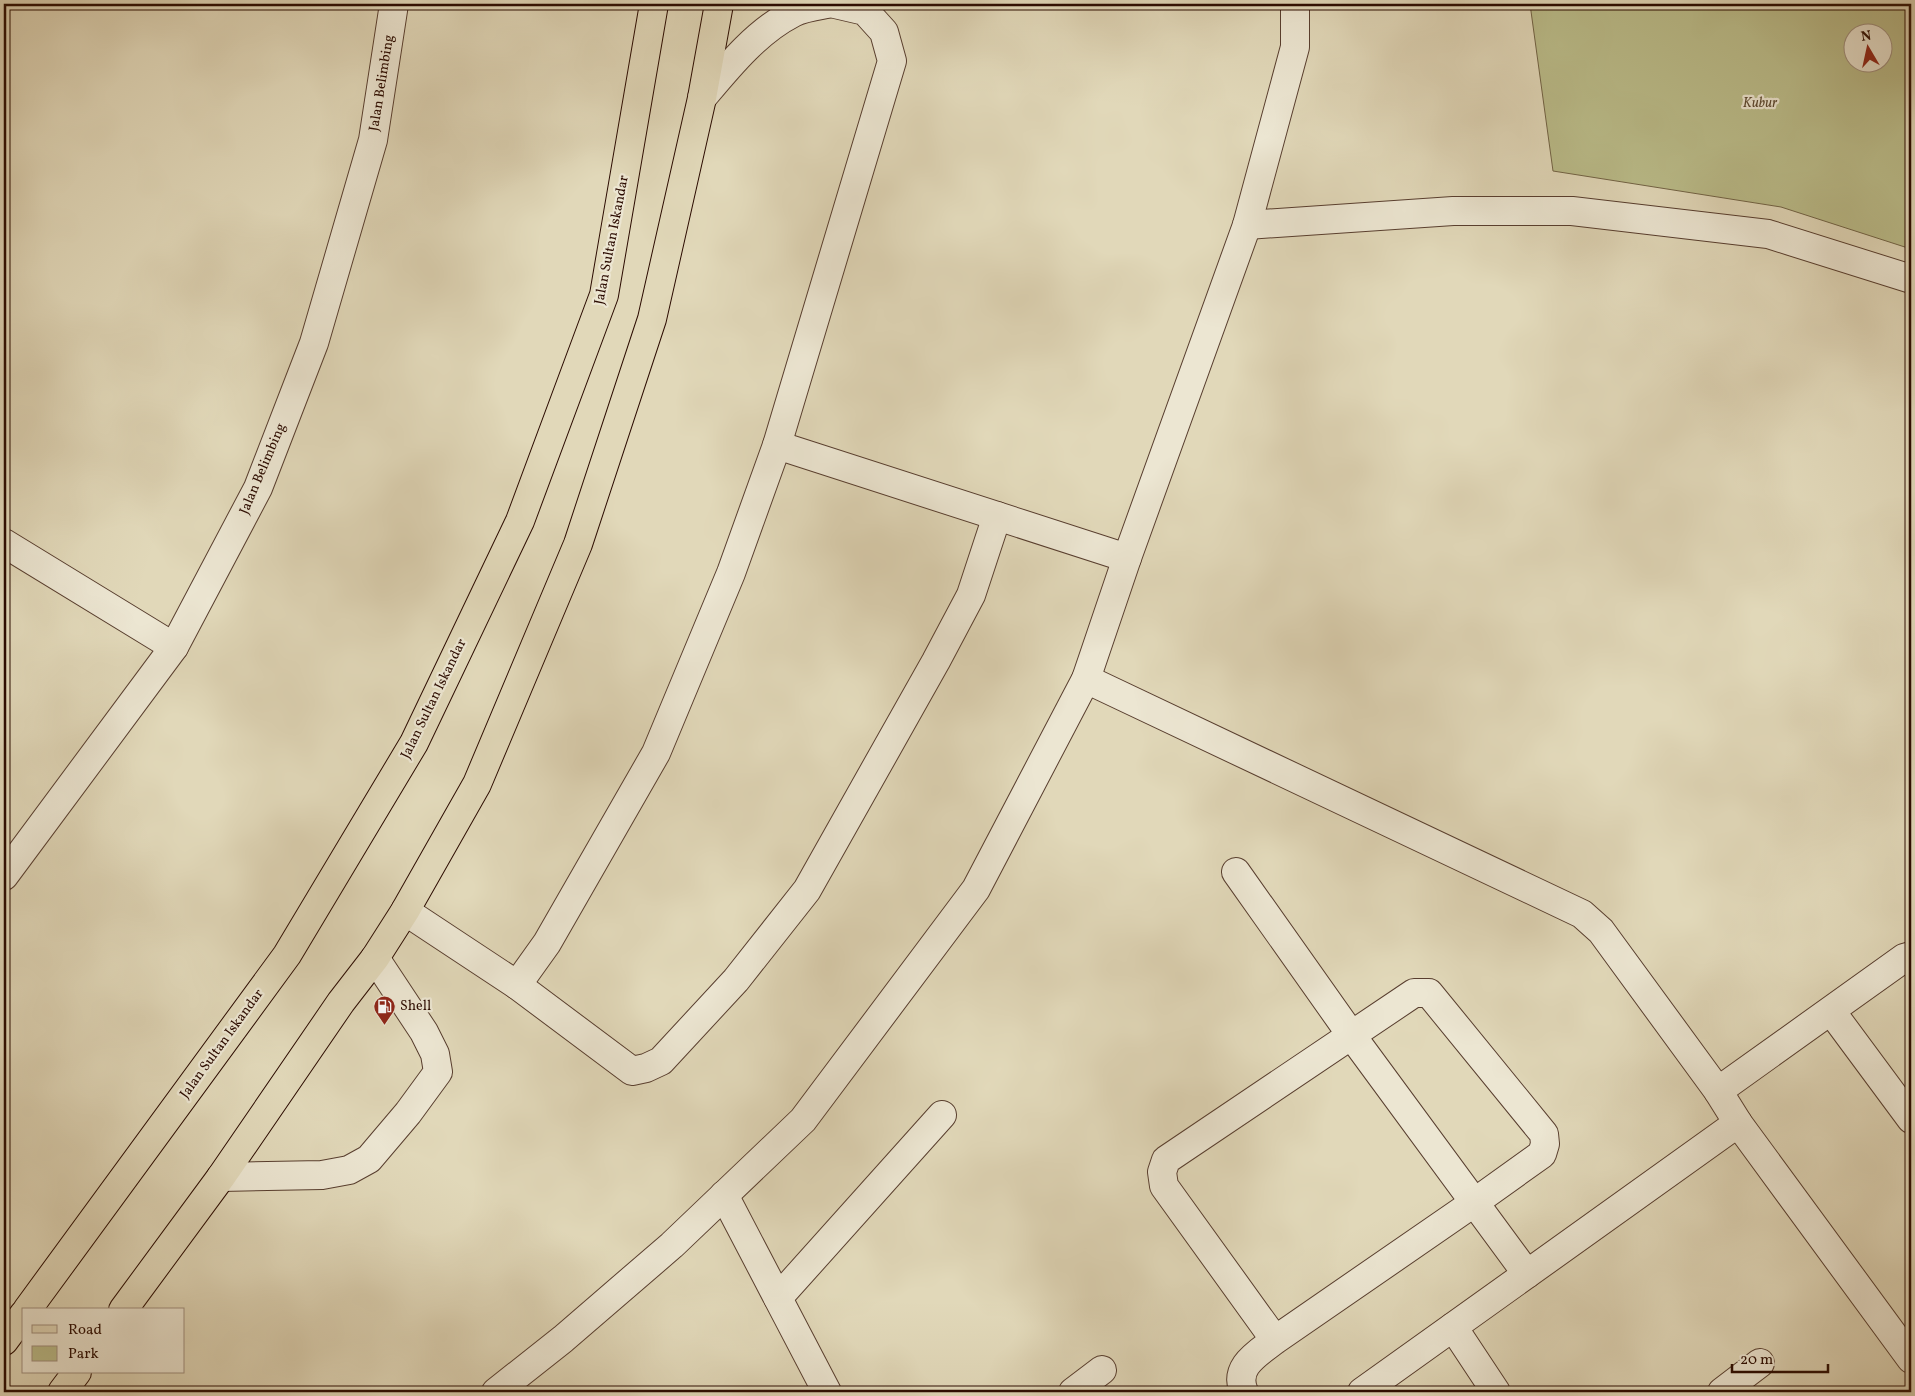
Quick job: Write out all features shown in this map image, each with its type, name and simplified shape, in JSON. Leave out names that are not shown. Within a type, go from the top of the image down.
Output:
[{"type":"main road","name":"Jalan Sultan Iskandar","points":[[28,1308],[287,955],[414,744],[520,521],[604,295],[654,4]]},
{"type":"main road","points":[[124,1308],[221,1177],[341,1002],[375,958],[405,910],[477,784],[578,544],[652,319],[702,98],[719,4]]},
{"type":"main road","points":[[4,1342],[22,1317]]},
{"type":"main road","points":[[62,1392],[76,1374]]},
{"type":"street","name":"Jalan Belimbing","points":[[4,876],[174,647],[258,488],[314,343],[373,140],[394,4]]},
{"type":"street","points":[[702,98],[732,63],[766,32],[794,12],[827,4]]},
{"type":"street","points":[[517,985],[547,943],[656,753],[731,572],[778,445],[892,61],[884,32],[865,11],[835,4]]},
{"type":"street","points":[[496,1392],[570,1333],[672,1245],[803,1120],[976,889],[1086,679],[1127,558],[1247,225],[1295,47],[1295,4]]},
{"type":"street","points":[[1247,225],[1453,211],[1572,211],[1768,234],[1911,279]]},
{"type":"street","points":[[778,445],[1127,558]]},
{"type":"street","points":[[405,910],[517,985],[632,1071],[646,1068],[661,1061],[736,980],[807,890],[971,595],[997,516]]},
{"type":"street","points":[[4,542],[174,647]]},
{"type":"street","points":[[1086,679],[1582,914],[1601,931],[1718,1091],[1738,1123],[1911,1359]]},
{"type":"street","points":[[1236,872],[1352,1036],[1527,1274]]},
{"type":"street","points":[[1718,1091],[1904,958],[1911,956]]},
{"type":"street","points":[[221,1177],[322,1175],[349,1170],[368,1159],[408,1113],[438,1072],[435,1054],[424,1032],[375,958]]},
{"type":"street","points":[[1244,1392],[1240,1382],[1242,1370],[1251,1359],[1275,1340],[1542,1154],[1545,1144],[1544,1134],[1429,992],[1414,993],[1166,1160],[1162,1172],[1164,1186],[1275,1340]]},
{"type":"street","points":[[1831,1011],[1911,1119]]},
{"type":"street","points":[[778,1298],[942,1115]]},
{"type":"street","points":[[1362,1392],[1738,1123]]},
{"type":"street","points":[[724,1195],[827,1392]]},
{"type":"street","points":[[1453,1327],[1496,1392]]},
{"type":"street","points":[[1722,1392],[1760,1363]]},
{"type":"street","points":[[1073,1392],[1102,1370]]},
{"type":"green space","name":"Kubur","points":[[1530,4],[1911,4],[1911,249],[1781,207],[1553,171]]},
{"type":"place","name":"Shell","points":[[384,1025]]}]
